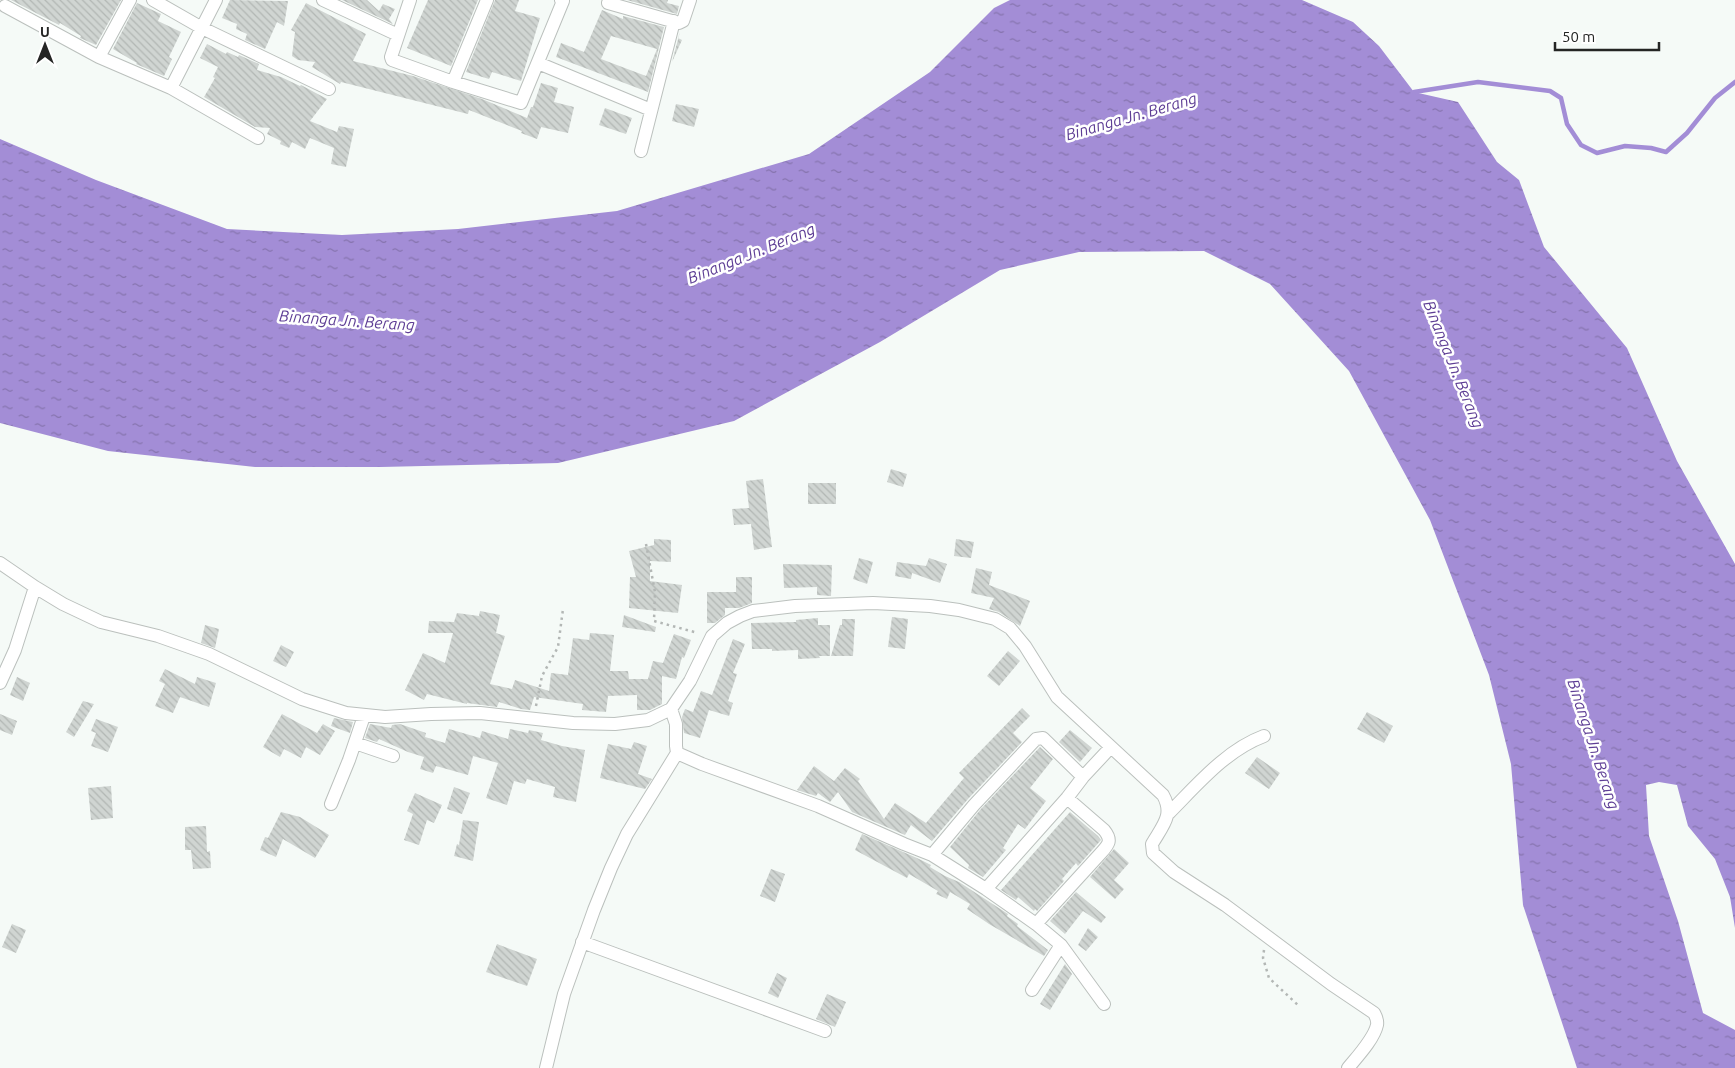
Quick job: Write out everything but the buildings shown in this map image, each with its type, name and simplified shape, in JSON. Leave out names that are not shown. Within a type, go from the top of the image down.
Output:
[{"type":"street","points":[[99,57],[130,0]]},
{"type":"street","points":[[153,0],[202,28],[329,89]]},
{"type":"street","points":[[171,88],[216,0]]},
{"type":"street","points":[[323,0],[398,34]]},
{"type":"street","points":[[410,0],[391,57],[392,60],[453,82],[521,103],[563,1],[561,0]]},
{"type":"street","points":[[453,82],[487,0]]},
{"type":"street","points":[[608,3],[674,22],[683,22],[690,0]]},
{"type":"street","points":[[5,6],[99,57],[171,88],[258,138]]},
{"type":"street","points":[[641,151],[674,22]]},
{"type":"street","points":[[538,63],[651,110]]},
{"type":"street","points":[[0,562],[35,588],[63,604],[102,622],[158,636],[209,654],[302,699],[364,716],[385,717],[480,713],[573,723],[614,724],[648,720],[671,709],[690,681],[712,636],[727,623],[753,611],[794,606],[873,603],[921,605],[959,610],[995,619],[1010,628],[1025,646],[1057,697],[1163,795],[1168,813]]},
{"type":"street","points":[[0,682],[15,650],[35,588]]},
{"type":"street","points":[[546,1068],[564,994],[611,868],[627,834],[677,753],[676,724],[671,709]]},
{"type":"street","points":[[331,804],[356,743],[364,716]]},
{"type":"street","points":[[1264,736],[1248,742],[1236,751],[1209,773],[1168,813],[1152,844],[1153,853],[1174,872],[1225,905],[1331,984],[1374,1013],[1377,1025],[1363,1051],[1348,1068]]},
{"type":"street","points":[[932,855],[974,805],[1036,739],[1043,738],[1083,777]]},
{"type":"street","points":[[356,743],[393,756]]},
{"type":"street","points":[[986,889],[1111,747]]},
{"type":"street","points":[[677,753],[702,764],[818,806],[932,855],[986,889],[1036,924],[1061,945],[1104,1004]]},
{"type":"street","points":[[1036,924],[1100,854],[1109,841],[1109,836],[1104,830],[1067,798]]},
{"type":"street","points":[[582,942],[825,1031]]},
{"type":"street","points":[[1032,990],[1061,945]]},
{"type":"path","points":[[646,544],[655,592],[654,620],[712,636]]},
{"type":"path","points":[[533,718],[542,676],[558,647],[563,609]]},
{"type":"path","points":[[1264,934],[1263,958],[1269,978],[1300,1007]]},
{"type":"water","name":"Binanga Jn. Berang","points":[[1010,0],[1302,0],[1353,22],[1379,46],[1414,92],[1458,102],[1497,162],[1519,180],[1544,247],[1627,348],[1677,461],[1735,564],[1735,928],[1730,897],[1715,859],[1688,826],[1677,785],[1659,782],[1646,785],[1649,836],[1678,921],[1703,1013],[1735,1030],[1735,1068],[1577,1068],[1523,905],[1511,764],[1489,675],[1430,520],[1349,371],[1270,284],[1204,251],[1079,252],[1000,270],[880,342],[734,421],[558,463],[381,467],[255,467],[108,451],[0,423],[0,139],[96,180],[227,229],[342,235],[458,229],[617,211],[809,154],[930,72],[994,8]]},
{"type":"waterway","points":[[1414,92],[1478,82],[1550,91],[1561,98],[1567,124],[1581,145],[1597,153],[1625,146],[1651,148],[1666,152],[1687,133],[1715,98],[1735,82]]}]
